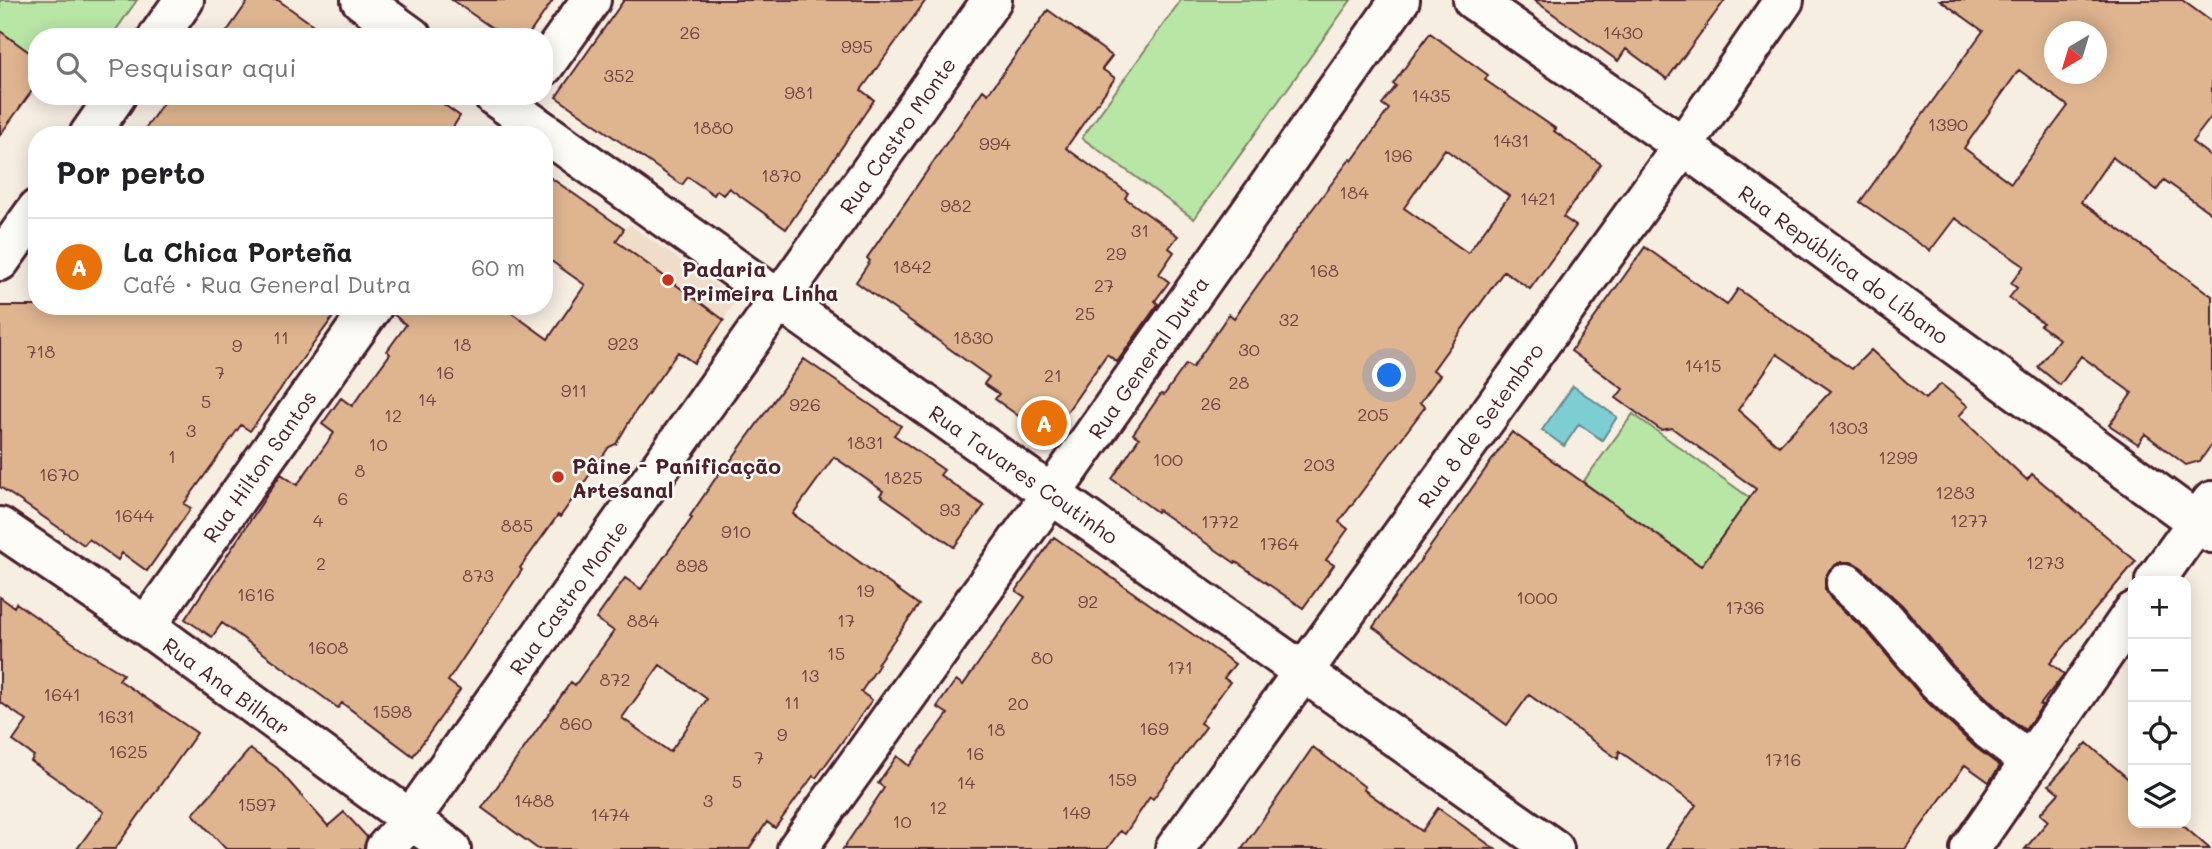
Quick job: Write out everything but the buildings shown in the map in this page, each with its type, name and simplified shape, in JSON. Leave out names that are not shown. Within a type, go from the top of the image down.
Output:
[{"type":"street","points":[[164,28],[184,0]]},
{"type":"street","points":[[361,0],[400,28]]},
{"type":"street","points":[[553,53],[591,0]]},
{"type":"street","name":"Rua Castro Monte","points":[[385,849],[410,820],[992,0]]},
{"type":"street","name":"Rua General Dutra","points":[[797,849],[1400,0]]},
{"type":"street","name":"Rua República do Líbano","points":[[1473,0],[2207,519]]},
{"type":"street","name":"Rua 8 de Setembro","points":[[1175,849],[1683,146],[1784,0]]},
{"type":"street","points":[[95,126],[110,105]]},
{"type":"street","name":"Rua Tavares Coutinho","points":[[506,109],[530,126]]},
{"type":"street","name":"Rua Tavares Coutinho","points":[[553,142],[1554,849]]},
{"type":"street","points":[[0,261],[28,222]]},
{"type":"street","name":"Rua Hilton Santos","points":[[146,626],[367,315]]},
{"type":"street","points":[[2159,576],[2207,519]]},
{"type":"street","name":"Rua Ana Bilhar","points":[[0,527],[146,626],[451,849]]},
{"type":"street","points":[[1846,583],[1886,620],[1938,682],[1990,731],[2029,761]]},
{"type":"street","points":[[1970,849],[2128,619]]},
{"type":"shaded area","points":[[629,224],[737,300],[694,363],[584,286]]},
{"type":"green space","points":[[0,0],[137,0],[117,28],[28,28],[28,51],[0,31]]},
{"type":"green space","points":[[1181,0],[1351,0],[1194,219],[1082,138]]},
{"type":"green space","points":[[1633,414],[1750,498],[1701,566],[1583,482]]},
{"type":"water","points":[[1573,386],[1617,417],[1602,440],[1579,424],[1564,446],[1542,430]]},
{"type":"place","name":"Padaria Primeira Linha","points":[[668,280]]},
{"type":"place","name":"La Chica Porteña","points":[[1044,423]]},
{"type":"place","name":"Pâine - Panificação Artesanal","points":[[558,477]]}]
